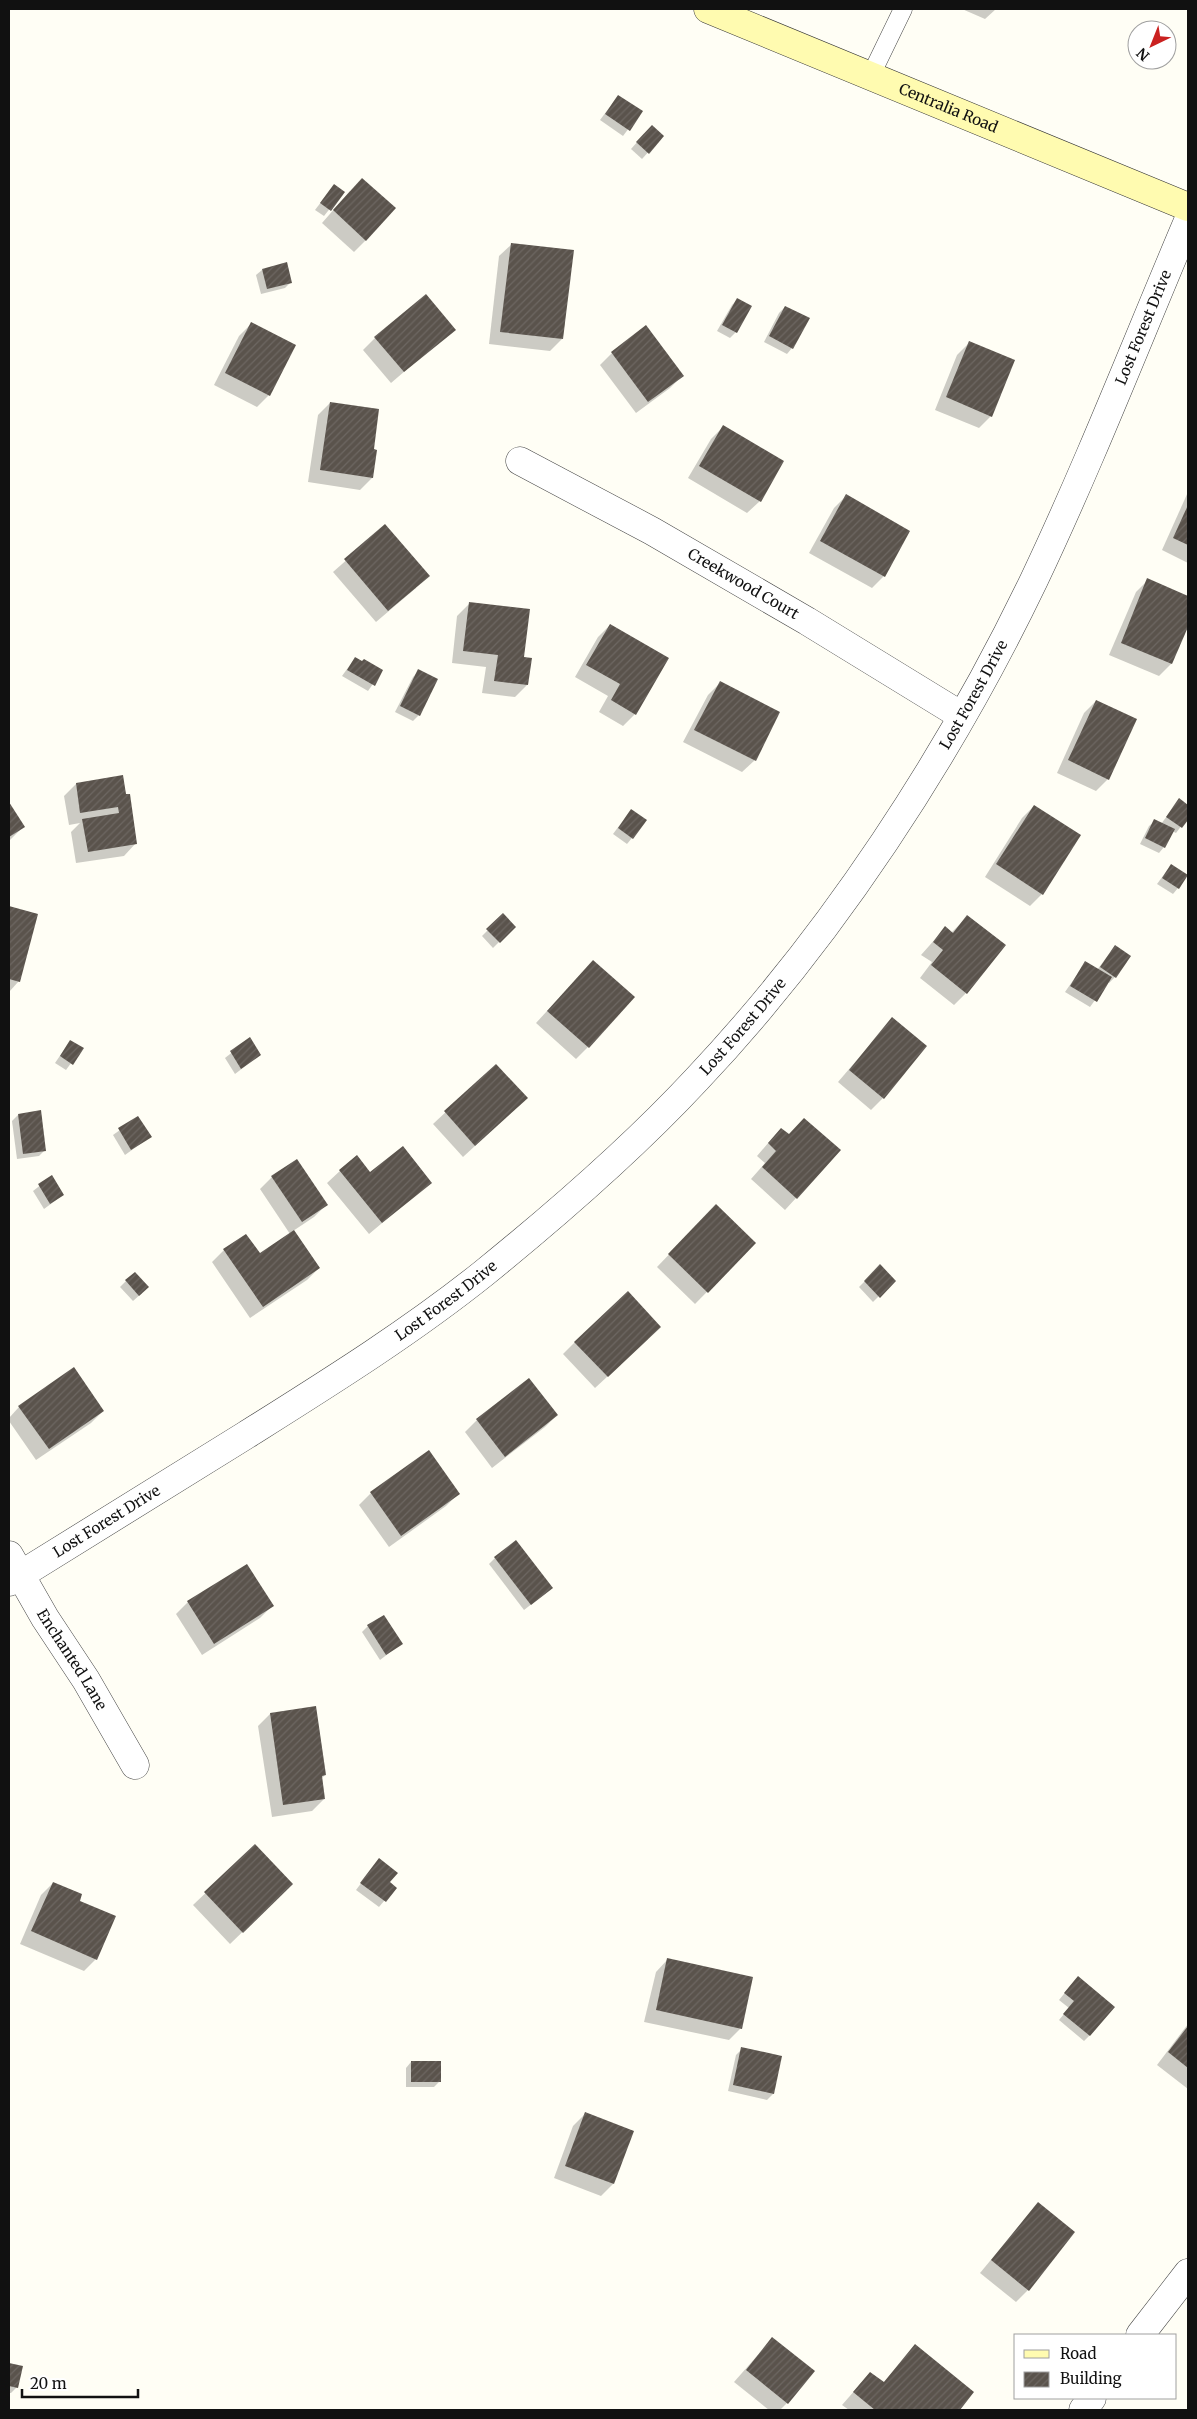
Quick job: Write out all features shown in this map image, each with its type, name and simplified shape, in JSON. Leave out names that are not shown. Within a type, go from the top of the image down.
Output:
[{"type":"main road","name":"Centralia Road","points":[[709,9],[1188,207]]},
{"type":"street","name":"Lost Forest Drive","points":[[13,1571],[366,1360],[482,1274],[593,1180],[697,1080],[768,997],[836,910],[913,797],[962,716],[1040,566],[1188,221]]},
{"type":"street","name":"Creekwood Court","points":[[520,461],[652,531],[807,621],[962,716]]},
{"type":"street","name":"Enchanted Lane","points":[[13,1571],[86,1680],[135,1765]]},
{"type":"street","points":[[1141,2334],[1188,2273]]},
{"type":"street","points":[[1083,2410],[1091,2399]]},
{"type":"lane","points":[[870,77],[903,9]]},
{"type":"building","points":[[618,95],[643,111],[630,131],[605,114]]},
{"type":"building","points":[[652,125],[664,136],[649,154],[636,142]]},
{"type":"building","points":[[362,178],[396,208],[366,241],[333,210]]},
{"type":"building","points":[[334,184],[345,192],[331,211],[320,203]]},
{"type":"building","points":[[511,243],[574,250],[563,339],[500,332]]},
{"type":"building","points":[[287,262],[292,283],[267,289],[262,269]]},
{"type":"building","points":[[426,294],[456,330],[404,372],[374,337]]},
{"type":"building","points":[[737,298],[752,306],[737,333],[722,325]]},
{"type":"building","points":[[785,306],[810,318],[793,349],[769,336]]},
{"type":"building","points":[[251,322],[296,345],[270,396],[225,373]]},
{"type":"building","points":[[646,325],[684,376],[648,402],[611,352]]},
{"type":"building","points":[[969,341],[1015,360],[992,417],[946,397]]},
{"type":"building","points":[[330,402],[379,409],[374,449],[377,450],[373,478],[320,470]]},
{"type":"building","points":[[723,425],[784,461],[761,502],[699,466]]},
{"type":"building","points":[[846,494],[910,531],[885,577],[820,541]]},
{"type":"building","points":[[1188,505],[1188,545],[1173,538]]},
{"type":"building","points":[[385,524],[430,576],[388,611],[344,559]]},
{"type":"building","points":[[1147,578],[1188,596],[1188,627],[1172,664],[1121,643]]},
{"type":"building","points":[[469,602],[530,609],[524,657],[532,658],[528,685],[494,681],[498,655],[463,651]]},
{"type":"building","points":[[610,624],[669,658],[636,715],[611,700],[620,684],[586,665]]},
{"type":"building","points":[[355,657],[362,661],[364,659],[383,670],[375,686],[347,670]]},
{"type":"building","points":[[418,669],[438,679],[420,716],[400,706]]},
{"type":"building","points":[[720,681],[780,712],[756,761],[694,730]]},
{"type":"building","points":[[1096,700],[1137,719],[1109,780],[1068,760]]},
{"type":"building","points":[[123,775],[126,794],[130,794],[137,844],[88,852],[82,819],[119,813],[118,807],[80,813],[76,783]]},
{"type":"building","points":[[1179,798],[1188,805],[1188,820],[1182,828],[1166,817]]},
{"type":"building","points":[[9,802],[25,827],[9,837]]},
{"type":"building","points":[[1034,805],[1081,835],[1043,895],[996,864]]},
{"type":"building","points":[[631,809],[647,820],[633,839],[618,828]]},
{"type":"building","points":[[1154,819],[1175,829],[1165,848],[1145,838]]},
{"type":"building","points":[[1171,864],[1188,875],[1179,889],[1162,878]]},
{"type":"building","points":[[9,906],[38,914],[20,982],[9,979]]},
{"type":"building","points":[[503,913],[516,927],[500,943],[486,929]]},
{"type":"building","points":[[967,915],[1006,945],[967,994],[931,965],[943,950],[933,942],[945,926],[953,933]]},
{"type":"building","points":[[1115,945],[1131,956],[1116,978],[1100,967]]},
{"type":"building","points":[[593,960],[635,997],[589,1048],[547,1011]]},
{"type":"building","points":[[1085,961],[1112,977],[1097,1002],[1070,986]]},
{"type":"building","points":[[892,1017],[927,1046],[884,1099],[849,1070]]},
{"type":"building","points":[[250,1037],[261,1055],[241,1069],[230,1051]]},
{"type":"building","points":[[70,1040],[84,1048],[73,1065],[60,1056]]},
{"type":"building","points":[[496,1064],[528,1098],[475,1146],[444,1111]]},
{"type":"building","points":[[41,1110],[46,1151],[23,1154],[18,1114]]},
{"type":"building","points":[[138,1116],[152,1137],[131,1150],[118,1128]]},
{"type":"building","points":[[804,1118],[841,1150],[797,1199],[762,1167],[776,1151],[768,1143],[781,1128],[789,1134]]},
{"type":"building","points":[[403,1146],[432,1183],[382,1223],[339,1170],[357,1155],[370,1172]]},
{"type":"building","points":[[297,1159],[328,1205],[302,1222],[271,1176]]},
{"type":"building","points":[[52,1175],[64,1195],[50,1204],[38,1184]]},
{"type":"building","points":[[716,1204],[756,1243],[708,1293],[668,1254]]},
{"type":"building","points":[[294,1230],[320,1268],[263,1307],[223,1249],[246,1234],[260,1253]]},
{"type":"building","points":[[880,1264],[896,1281],[880,1298],[864,1281]]},
{"type":"building","points":[[135,1272],[149,1287],[139,1296],[125,1280]]},
{"type":"building","points":[[628,1291],[661,1327],[608,1377],[574,1342]]},
{"type":"building","points":[[74,1367],[104,1411],[49,1449],[18,1406]]},
{"type":"building","points":[[529,1378],[558,1415],[505,1457],[476,1419]]},
{"type":"building","points":[[429,1450],[460,1494],[401,1536],[370,1492]]},
{"type":"building","points":[[516,1540],[553,1588],[531,1605],[494,1557]]},
{"type":"building","points":[[247,1564],[274,1606],[214,1644],[187,1601]]},
{"type":"building","points":[[384,1615],[403,1644],[386,1655],[367,1625]]},
{"type":"building","points":[[316,1706],[326,1775],[322,1776],[325,1799],[283,1805],[270,1713]]},
{"type":"building","points":[[255,1844],[293,1884],[243,1933],[204,1892]]},
{"type":"building","points":[[379,1858],[398,1873],[390,1882],[397,1888],[386,1902],[360,1883]]},
{"type":"building","points":[[53,1882],[82,1894],[80,1901],[116,1916],[97,1960],[31,1931]]},
{"type":"building","points":[[667,1958],[753,1977],[742,2029],[656,2010]]},
{"type":"building","points":[[1078,1976],[1115,2007],[1090,2036],[1063,2014],[1074,2001],[1064,1993]]},
{"type":"building","points":[[1188,2026],[1188,2068],[1168,2052]]},
{"type":"building","points":[[741,2047],[782,2056],[774,2094],[733,2085]]},
{"type":"building","points":[[411,2061],[441,2061],[441,2082],[411,2082]]},
{"type":"building","points":[[585,2112],[634,2131],[614,2184],[565,2166]]},
{"type":"building","points":[[1038,2202],[1075,2232],[1029,2291],[991,2260]]},
{"type":"building","points":[[772,2337],[815,2371],[788,2404],[746,2370]]},
{"type":"building","points":[[915,2344],[974,2392],[960,2410],[875,2410],[853,2392],[870,2372],[884,2382]]},
{"type":"building","points":[[9,2363],[23,2366],[18,2388],[9,2386]]}]
